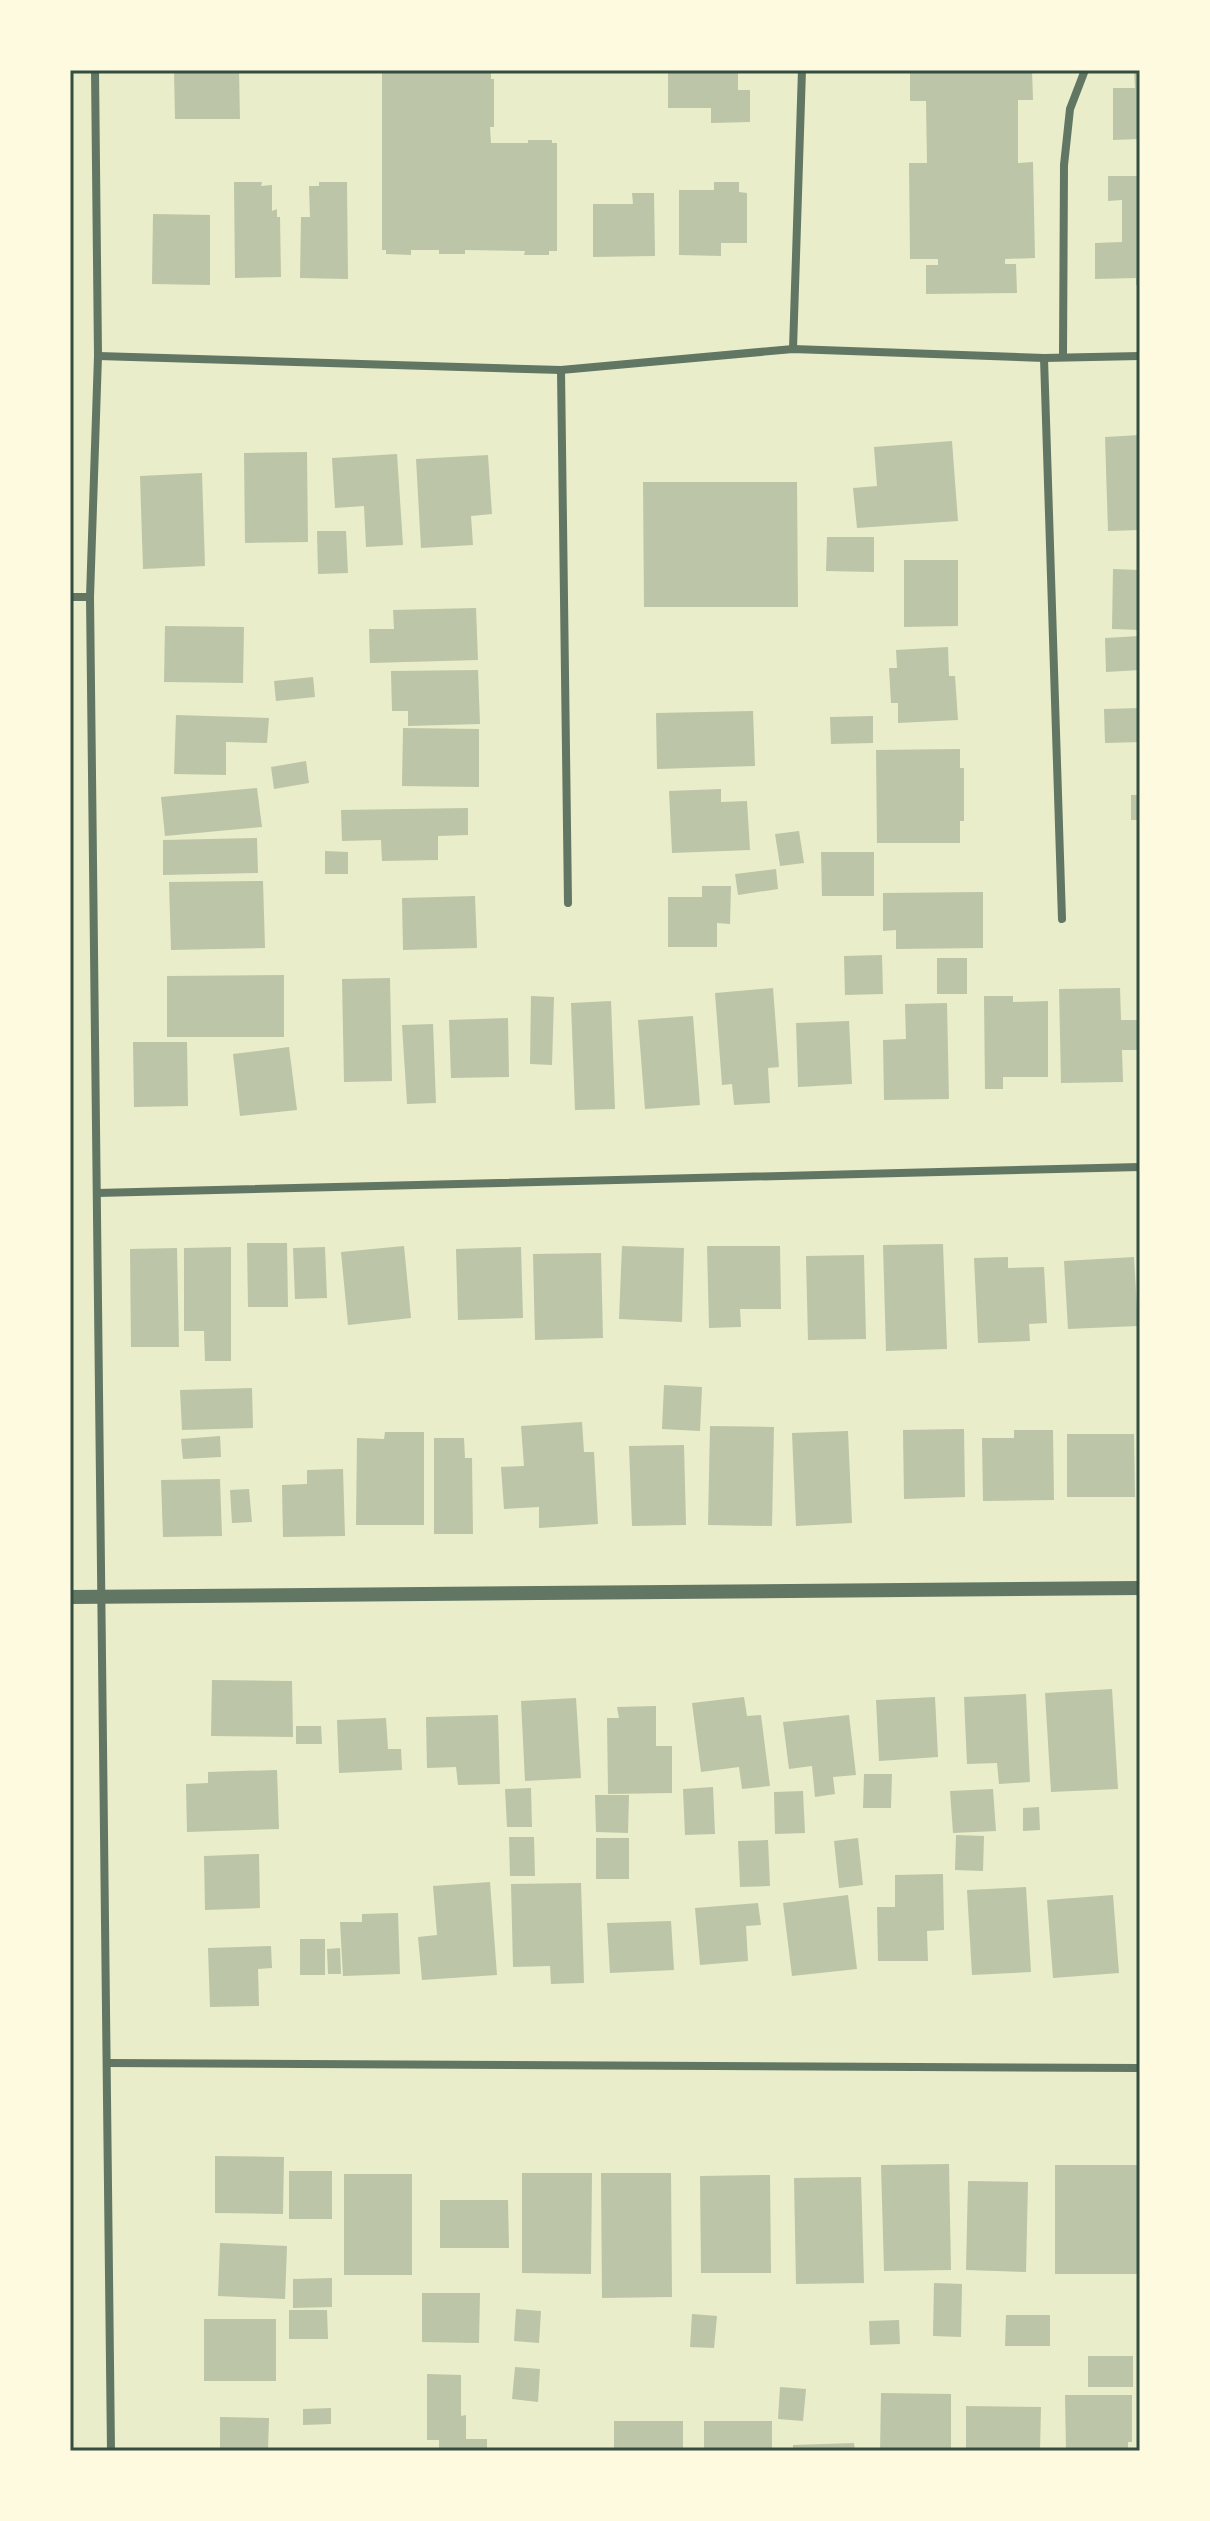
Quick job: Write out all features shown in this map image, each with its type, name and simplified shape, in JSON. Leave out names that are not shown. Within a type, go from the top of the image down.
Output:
[{"type":"street","points":[[95,70],[98,356],[90,597],[111,2451]]},
{"type":"street","points":[[793,349],[802,70]]},
{"type":"street","points":[[1063,357],[1064,165],[1070,109],[1085,70]]},
{"type":"street","points":[[98,356],[561,370],[793,349],[1044,358],[1140,356]]},
{"type":"street","points":[[1044,358],[1062,919]]},
{"type":"street","points":[[561,370],[568,903]]},
{"type":"street","points":[[70,597],[90,597]]},
{"type":"street","points":[[97,1193],[1140,1167]]},
{"type":"street","points":[[70,1597],[1140,1588]]},
{"type":"street","points":[[107,2063],[1140,2068]]},
{"type":"green space","points":[[71,1900],[72,2451],[70,2451]]},
{"type":"building","points":[[174,70],[239,70],[240,119],[175,119]]},
{"type":"building","points":[[382,70],[491,70],[491,79],[494,79],[494,127],[490,127],[491,143],[552,140],[552,143],[557,143],[557,251],[549,251],[549,255],[524,255],[525,251],[465,250],[465,254],[439,254],[439,250],[411,250],[411,255],[386,254],[386,250],[382,250]]},
{"type":"building","points":[[668,70],[738,70],[738,90],[750,90],[750,122],[711,123],[711,108],[668,108]]},
{"type":"building","points":[[910,70],[1032,70],[1033,100],[1018,100],[1018,163],[1033,162],[1035,258],[1005,259],[1005,264],[1016,264],[1017,293],[926,294],[926,265],[938,265],[938,259],[910,259],[909,163],[927,163],[926,101],[910,101]]},
{"type":"building","points":[[1134,70],[1140,70],[1140,139],[1113,140],[1113,88],[1135,88]]},
{"type":"building","points":[[1108,176],[1140,176],[1140,285],[1136,285],[1136,278],[1095,279],[1095,243],[1122,242],[1122,200],[1108,201]]},
{"type":"building","points":[[234,182],[272,185],[272,211],[277,209],[277,217],[280,217],[281,277],[235,278]]},
{"type":"building","points":[[319,182],[347,182],[348,279],[300,278],[301,217],[310,217],[309,186],[319,186]]},
{"type":"building","points":[[714,182],[739,182],[739,192],[747,193],[747,243],[721,243],[721,256],[679,255],[679,190],[714,190]]},
{"type":"building","points":[[632,193],[654,193],[655,256],[593,257],[593,204],[633,204]]},
{"type":"building","points":[[153,214],[210,215],[210,285],[152,284]]},
{"type":"building","points":[[1140,435],[1140,530],[1108,531],[1105,437]]},
{"type":"building","points":[[952,441],[958,521],[857,528],[853,488],[877,486],[874,447]]},
{"type":"building","points":[[307,452],[308,542],[245,543],[244,453]]},
{"type":"building","points":[[397,454],[403,545],[366,547],[364,506],[335,508],[332,458]]},
{"type":"building","points":[[488,455],[492,514],[471,516],[473,545],[421,548],[416,459]]},
{"type":"building","points":[[202,473],[205,566],[143,569],[140,476]]},
{"type":"building","points":[[643,482],[797,482],[798,607],[644,607]]},
{"type":"building","points":[[317,531],[346,531],[348,573],[318,574]]},
{"type":"building","points":[[827,537],[874,537],[874,572],[826,571]]},
{"type":"building","points":[[904,560],[958,560],[958,626],[904,627]]},
{"type":"building","points":[[1113,569],[1140,570],[1140,630],[1112,629]]},
{"type":"building","points":[[476,608],[478,660],[370,663],[369,629],[394,629],[393,610]]},
{"type":"building","points":[[165,626],[244,627],[243,683],[164,682]]},
{"type":"building","points":[[1140,636],[1140,670],[1106,672],[1105,638]]},
{"type":"building","points":[[948,647],[949,676],[955,676],[958,720],[898,723],[898,703],[891,703],[889,668],[897,668],[896,650]]},
{"type":"building","points":[[478,670],[480,724],[408,726],[408,711],[392,711],[391,671]]},
{"type":"building","points":[[313,677],[315,697],[276,701],[274,681]]},
{"type":"building","points":[[1140,708],[1140,742],[1105,743],[1104,709]]},
{"type":"building","points":[[753,711],[755,766],[657,769],[656,713]]},
{"type":"building","points":[[176,715],[269,718],[267,743],[226,742],[226,775],[174,774]]},
{"type":"building","points":[[873,716],[873,743],[831,744],[830,717]]},
{"type":"building","points":[[403,728],[479,729],[479,787],[402,786]]},
{"type":"building","points":[[960,749],[960,768],[964,768],[964,821],[960,821],[960,843],[877,843],[876,750]]},
{"type":"building","points":[[306,761],[309,783],[274,789],[271,767]]},
{"type":"building","points":[[257,788],[262,827],[165,836],[161,797]]},
{"type":"building","points":[[721,789],[721,802],[747,801],[750,850],[672,853],[669,791]]},
{"type":"building","points":[[1131,795],[1140,795],[1140,820],[1131,820]]},
{"type":"building","points":[[468,808],[468,835],[438,836],[438,860],[382,861],[381,840],[342,841],[341,810]]},
{"type":"building","points":[[799,831],[804,863],[780,866],[775,834]]},
{"type":"building","points":[[257,838],[258,873],[163,875],[163,840]]},
{"type":"building","points":[[325,851],[348,852],[348,874],[325,874]]},
{"type":"building","points":[[821,852],[874,852],[874,896],[822,896]]},
{"type":"building","points":[[776,869],[778,889],[738,895],[735,874]]},
{"type":"building","points":[[263,881],[265,948],[171,950],[169,882]]},
{"type":"building","points":[[702,886],[731,886],[730,924],[717,923],[717,947],[668,947],[668,897],[702,897]]},
{"type":"building","points":[[983,892],[983,948],[896,949],[896,930],[883,931],[883,893]]},
{"type":"building","points":[[475,896],[477,948],[403,950],[402,898]]},
{"type":"building","points":[[882,955],[883,994],[845,995],[844,956]]},
{"type":"building","points":[[937,958],[967,958],[967,994],[937,994]]},
{"type":"building","points":[[284,975],[284,1037],[167,1037],[167,976]]},
{"type":"building","points":[[390,978],[392,1081],[344,1082],[342,979]]},
{"type":"building","points":[[773,988],[779,1067],[768,1068],[770,1103],[734,1105],[732,1084],[722,1085],[715,993]]},
{"type":"building","points":[[1120,988],[1121,1020],[1138,1020],[1139,1050],[1122,1050],[1123,1082],[1061,1083],[1059,989]]},
{"type":"building","points":[[531,996],[554,997],[552,1065],[530,1064]]},
{"type":"building","points":[[984,996],[1013,996],[1013,1002],[1048,1001],[1048,1077],[1003,1077],[1003,1089],[985,1089]]},
{"type":"building","points":[[611,1001],[615,1109],[575,1110],[571,1003]]},
{"type":"building","points":[[947,1003],[949,1099],[884,1100],[883,1040],[906,1039],[905,1004]]},
{"type":"building","points":[[693,1016],[700,1105],[645,1109],[638,1020]]},
{"type":"building","points":[[508,1018],[509,1077],[451,1078],[449,1020]]},
{"type":"building","points":[[849,1021],[852,1084],[798,1087],[796,1023]]},
{"type":"building","points":[[433,1024],[436,1103],[407,1104],[402,1025]]},
{"type":"building","points":[[133,1042],[187,1042],[188,1106],[134,1107]]},
{"type":"building","points":[[289,1047],[297,1110],[240,1116],[233,1054]]},
{"type":"building","points":[[247,1243],[287,1243],[288,1307],[248,1307]]},
{"type":"building","points":[[943,1244],[947,1349],[886,1351],[883,1245]]},
{"type":"building","points":[[404,1246],[411,1318],[348,1325],[341,1252]]},
{"type":"building","points":[[622,1246],[684,1248],[682,1322],[619,1319]]},
{"type":"building","points":[[707,1246],[780,1246],[781,1309],[740,1309],[741,1327],[709,1328]]},
{"type":"building","points":[[231,1247],[231,1361],[205,1361],[204,1331],[184,1331],[184,1248]]},
{"type":"building","points":[[325,1247],[327,1298],[295,1299],[293,1248]]},
{"type":"building","points":[[521,1247],[523,1318],[458,1320],[456,1249]]},
{"type":"building","points":[[177,1248],[179,1347],[131,1347],[130,1249]]},
{"type":"building","points":[[601,1253],[603,1338],[535,1340],[533,1254]]},
{"type":"building","points":[[864,1255],[866,1339],[808,1340],[806,1256]]},
{"type":"building","points":[[1008,1257],[1008,1268],[1044,1267],[1047,1323],[1029,1324],[1030,1341],[978,1343],[974,1258]]},
{"type":"building","points":[[1134,1257],[1138,1326],[1068,1329],[1064,1261]]},
{"type":"building","points":[[664,1385],[702,1387],[700,1431],[662,1429]]},
{"type":"building","points":[[252,1388],[253,1428],[182,1430],[180,1390]]},
{"type":"building","points":[[582,1422],[584,1452],[594,1452],[598,1524],[539,1528],[539,1507],[504,1509],[501,1467],[524,1466],[521,1426]]},
{"type":"building","points":[[710,1426],[774,1427],[772,1526],[708,1525]]},
{"type":"building","points":[[964,1429],[965,1497],[904,1499],[903,1430]]},
{"type":"building","points":[[1014,1430],[1053,1430],[1054,1500],[983,1501],[982,1438],[1014,1438]]},
{"type":"building","points":[[848,1431],[852,1523],[796,1526],[792,1433]]},
{"type":"building","points":[[385,1432],[424,1432],[424,1525],[356,1525],[357,1438],[384,1439]]},
{"type":"building","points":[[1067,1434],[1134,1434],[1135,1497],[1067,1497]]},
{"type":"building","points":[[220,1436],[221,1457],[183,1459],[181,1439]]},
{"type":"building","points":[[434,1438],[464,1438],[465,1458],[472,1458],[473,1534],[434,1534]]},
{"type":"building","points":[[684,1445],[686,1525],[632,1526],[629,1446]]},
{"type":"building","points":[[343,1469],[345,1536],[283,1537],[282,1485],[307,1484],[307,1470]]},
{"type":"building","points":[[220,1479],[222,1536],[163,1537],[161,1480]]},
{"type":"building","points":[[249,1489],[252,1522],[232,1523],[230,1490]]},
{"type":"building","points":[[212,1680],[292,1681],[293,1737],[211,1736]]},
{"type":"building","points":[[1112,1689],[1118,1789],[1051,1792],[1045,1693]]},
{"type":"building","points":[[1026,1694],[1030,1782],[999,1784],[997,1763],[967,1764],[964,1697]]},
{"type":"building","points":[[744,1697],[747,1716],[761,1715],[770,1786],[742,1789],[739,1767],[701,1772],[692,1703]]},
{"type":"building","points":[[935,1697],[938,1757],[879,1761],[876,1700]]},
{"type":"building","points":[[576,1698],[581,1778],[525,1781],[521,1701]]},
{"type":"building","points":[[656,1706],[656,1746],[672,1746],[672,1793],[608,1794],[607,1718],[619,1718],[617,1707]]},
{"type":"building","points":[[498,1715],[500,1784],[458,1785],[456,1767],[427,1768],[426,1717]]},
{"type":"building","points":[[849,1715],[856,1775],[833,1777],[835,1794],[815,1797],[812,1766],[789,1769],[783,1722]]},
{"type":"building","points":[[386,1718],[388,1749],[401,1749],[402,1770],[339,1773],[337,1720]]},
{"type":"building","points":[[296,1726],[321,1726],[322,1744],[296,1744]]},
{"type":"building","points":[[277,1770],[279,1829],[187,1832],[186,1784],[208,1783],[208,1772]]},
{"type":"building","points":[[864,1774],[892,1774],[891,1808],[863,1808]]},
{"type":"building","points":[[713,1787],[715,1834],[685,1835],[683,1789]]},
{"type":"building","points":[[531,1788],[532,1827],[507,1827],[505,1789]]},
{"type":"building","points":[[993,1789],[996,1831],[953,1833],[950,1791]]},
{"type":"building","points":[[803,1791],[805,1833],[775,1834],[774,1792]]},
{"type":"building","points":[[595,1795],[629,1795],[628,1833],[596,1832]]},
{"type":"building","points":[[1039,1807],[1040,1830],[1023,1831],[1023,1808]]},
{"type":"building","points":[[956,1835],[984,1836],[983,1871],[955,1870]]},
{"type":"building","points":[[509,1837],[534,1837],[535,1876],[510,1876]]},
{"type":"building","points":[[596,1838],[629,1838],[629,1879],[596,1879]]},
{"type":"building","points":[[858,1838],[863,1885],[839,1888],[834,1841]]},
{"type":"building","points":[[768,1840],[770,1886],[740,1887],[738,1841]]},
{"type":"building","points":[[259,1854],[260,1908],[205,1910],[204,1856]]},
{"type":"building","points":[[943,1874],[944,1930],[927,1931],[928,1961],[878,1961],[877,1907],[895,1907],[895,1875]]},
{"type":"building","points":[[490,1882],[497,1975],[422,1980],[418,1937],[437,1935],[433,1886]]},
{"type":"building","points":[[581,1883],[584,1983],[551,1984],[550,1966],[513,1967],[511,1884]]},
{"type":"building","points":[[1026,1887],[1031,1972],[972,1975],[967,1890]]},
{"type":"building","points":[[848,1895],[857,1969],[792,1976],[783,1903]]},
{"type":"building","points":[[1113,1895],[1119,1973],[1053,1978],[1047,1900]]},
{"type":"building","points":[[758,1903],[761,1925],[746,1926],[748,1961],[700,1965],[695,1908]]},
{"type":"building","points":[[398,1913],[400,1974],[343,1976],[340,1922],[362,1922],[362,1914]]},
{"type":"building","points":[[671,1921],[674,1970],[610,1973],[607,1923]]},
{"type":"building","points":[[300,1939],[325,1939],[325,1975],[300,1975]]},
{"type":"building","points":[[271,1946],[272,1968],[258,1969],[259,2006],[210,2007],[208,1948]]},
{"type":"building","points":[[340,1948],[341,1974],[328,1974],[327,1949]]},
{"type":"building","points":[[215,2156],[284,2157],[283,2214],[215,2213]]},
{"type":"building","points":[[949,2164],[951,2270],[884,2271],[881,2165]]},
{"type":"building","points":[[1055,2165],[1140,2165],[1140,2274],[1055,2274]]},
{"type":"building","points":[[289,2171],[332,2171],[332,2219],[289,2219]]},
{"type":"building","points":[[522,2173],[592,2173],[591,2274],[522,2273]]},
{"type":"building","points":[[601,2173],[671,2173],[672,2297],[602,2298]]},
{"type":"building","points":[[344,2174],[412,2174],[412,2275],[344,2275]]},
{"type":"building","points":[[770,2175],[771,2273],[701,2273],[700,2176]]},
{"type":"building","points":[[861,2177],[864,2283],[796,2284],[794,2178]]},
{"type":"building","points":[[968,2181],[1028,2182],[1026,2272],[966,2270]]},
{"type":"building","points":[[440,2200],[508,2200],[509,2248],[440,2248]]},
{"type":"building","points":[[220,2243],[287,2246],[285,2299],[218,2296]]},
{"type":"building","points":[[332,2278],[332,2307],[293,2308],[293,2279]]},
{"type":"building","points":[[934,2283],[962,2284],[961,2337],[933,2336]]},
{"type":"building","points":[[422,2293],[480,2293],[479,2343],[422,2342]]},
{"type":"building","points":[[516,2309],[541,2311],[539,2343],[514,2341]]},
{"type":"building","points":[[289,2310],[327,2310],[328,2339],[289,2339]]},
{"type":"building","points":[[692,2314],[717,2316],[714,2348],[690,2347]]},
{"type":"building","points":[[1006,2315],[1050,2315],[1050,2346],[1005,2346]]},
{"type":"building","points":[[204,2319],[276,2319],[276,2381],[204,2381]]},
{"type":"building","points":[[899,2320],[900,2344],[870,2345],[869,2321]]},
{"type":"building","points":[[1088,2356],[1133,2356],[1133,2387],[1088,2387]]},
{"type":"building","points":[[515,2367],[540,2369],[538,2402],[512,2399]]},
{"type":"building","points":[[427,2374],[461,2375],[461,2416],[466,2415],[466,2439],[487,2439],[487,2451],[439,2451],[439,2440],[427,2440]]},
{"type":"building","points":[[780,2387],[806,2389],[803,2421],[778,2419]]},
{"type":"building","points":[[881,2393],[951,2394],[951,2451],[880,2451]]},
{"type":"building","points":[[1065,2395],[1132,2395],[1132,2442],[1128,2442],[1128,2451],[1066,2451]]},
{"type":"building","points":[[966,2406],[1041,2407],[1040,2451],[966,2451]]},
{"type":"building","points":[[331,2408],[331,2424],[303,2425],[303,2409]]},
{"type":"building","points":[[220,2417],[269,2418],[268,2451],[220,2451]]},
{"type":"building","points":[[614,2421],[683,2421],[683,2451],[614,2451]]},
{"type":"building","points":[[704,2421],[772,2421],[772,2451],[704,2451]]},
{"type":"building","points":[[854,2443],[855,2451],[793,2451],[793,2445]]}]
